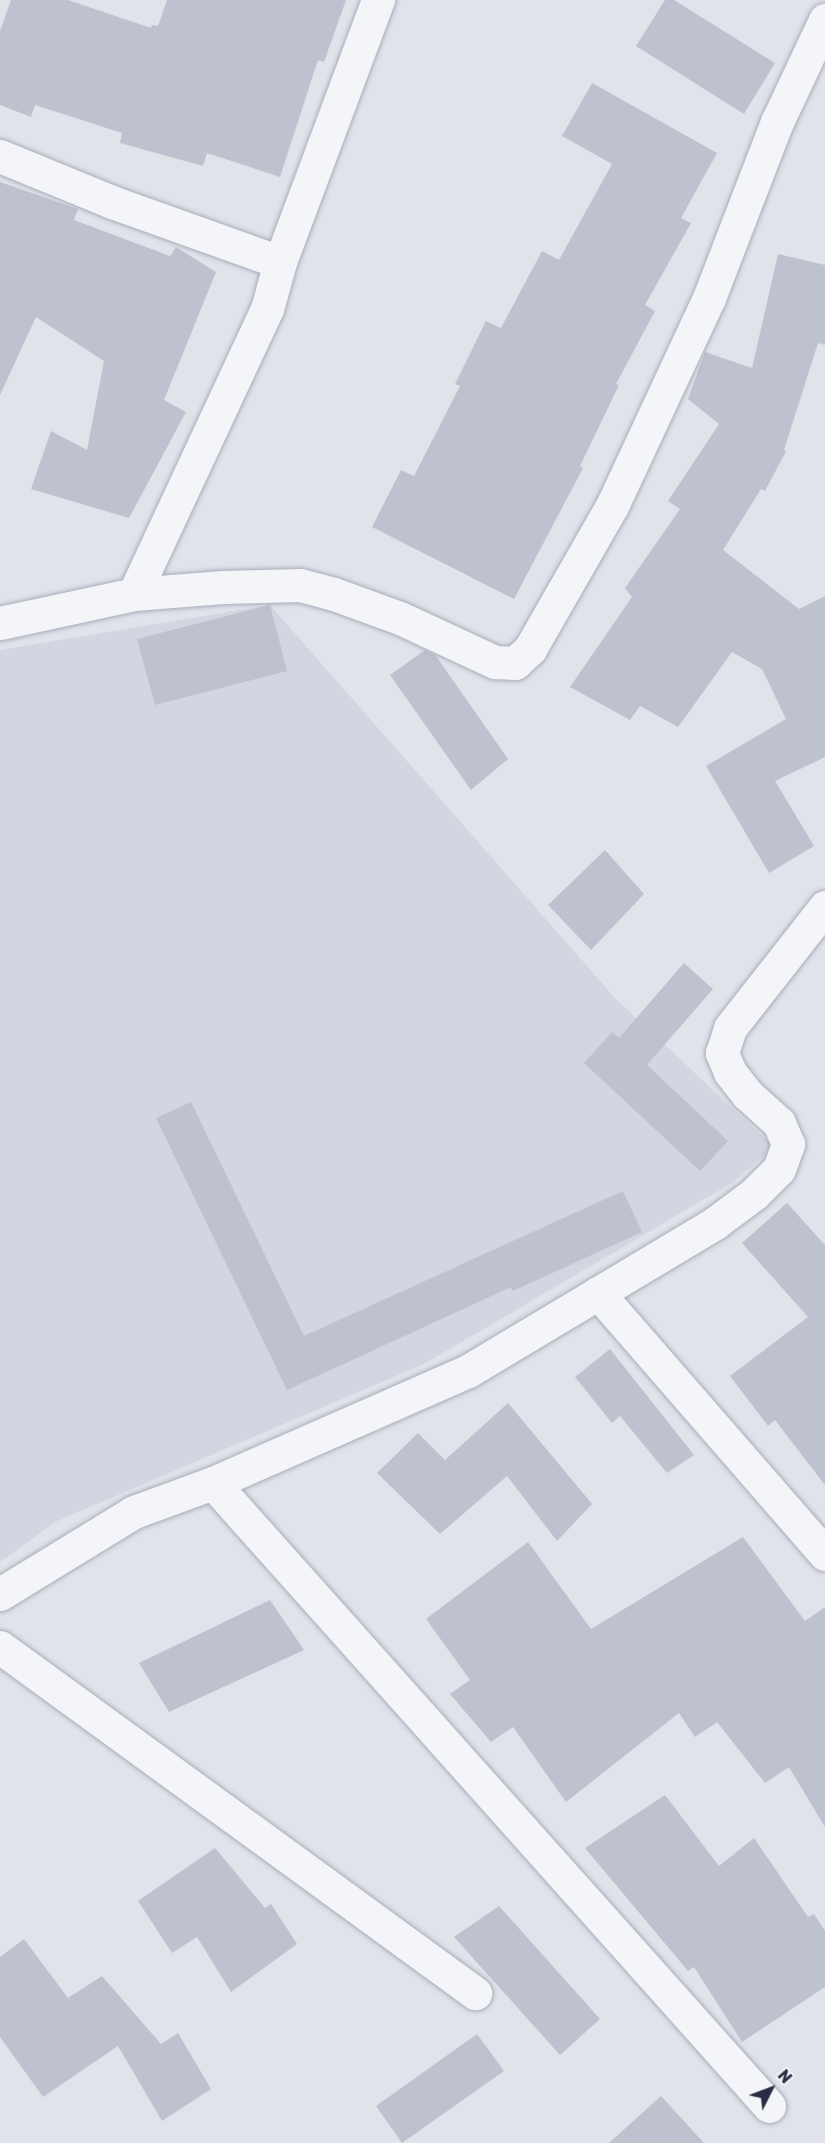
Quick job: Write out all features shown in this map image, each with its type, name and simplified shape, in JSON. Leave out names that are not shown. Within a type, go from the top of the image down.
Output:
[{"type":"street","points":[[134,594],[267,309],[280,262],[378,0]]},
{"type":"street","points":[[0,623],[134,594],[223,587],[300,585],[334,594],[400,618],[495,662],[515,663],[530,649],[617,495],[709,298],[777,122],[825,20]]},
{"type":"street","points":[[0,156],[112,202],[280,262]]},
{"type":"street","points":[[0,1594],[134,1512],[213,1483],[468,1371],[715,1223],[754,1194],[779,1169],[788,1144],[779,1123],[747,1094],[730,1072],[722,1053],[730,1028],[825,907]]},
{"type":"street","points":[[598,1293],[825,1554]]},
{"type":"street","points":[[213,1483],[769,2106]]},
{"type":"street","points":[[0,1647],[475,1993]]},
{"type":"shaded area","points":[[270,605],[616,999],[774,1147],[732,1183],[424,1364],[55,1522],[0,1562],[0,650]]},
{"type":"building","points":[[11,0],[68,0],[151,28],[152,25],[158,26],[167,0],[346,0],[324,62],[318,60],[280,177],[207,153],[203,166],[120,143],[122,133],[35,105],[31,117],[0,105],[0,31]]},
{"type":"building","points":[[665,0],[674,0],[775,63],[744,114],[636,46]]},
{"type":"building","points":[[592,83],[717,153],[681,218],[691,223],[645,305],[655,311],[616,384],[619,385],[580,466],[583,468],[514,599],[372,527],[401,470],[414,476],[460,386],[455,384],[486,321],[501,328],[542,251],[559,260],[612,164],[562,136]]},
{"type":"building","points":[[0,182],[78,209],[74,220],[170,256],[176,247],[216,272],[164,400],[186,412],[129,518],[31,489],[51,431],[87,450],[104,361],[36,317],[0,395]]},
{"type":"building","points":[[778,254],[825,265],[825,345],[818,343],[784,450],[786,451],[765,491],[761,489],[723,550],[799,609],[825,596],[825,757],[775,781],[814,846],[769,873],[706,766],[786,719],[762,669],[732,652],[678,727],[640,706],[630,720],[570,687],[632,597],[625,588],[680,509],[668,501],[719,424],[688,399],[705,352],[752,368]]},
{"type":"building","points":[[270,605],[287,671],[155,705],[137,639]]},
{"type":"building","points":[[425,650],[436,656],[508,759],[471,790],[390,675]]},
{"type":"building","points":[[605,850],[644,894],[591,950],[548,905]]},
{"type":"building","points":[[684,963],[713,989],[647,1065],[728,1141],[700,1171],[584,1063],[612,1032],[619,1038]]},
{"type":"building","points":[[191,1102],[304,1336],[623,1191],[642,1232],[513,1291],[511,1287],[287,1390],[156,1118]]},
{"type":"building","points":[[787,1203],[825,1245],[825,1485],[775,1420],[768,1426],[730,1376],[808,1317],[742,1243]]},
{"type":"building","points":[[610,1349],[694,1455],[667,1473],[620,1416],[612,1423],[575,1377]]},
{"type":"building","points":[[508,1403],[592,1504],[557,1541],[507,1476],[440,1534],[377,1473],[418,1433],[445,1460]]},
{"type":"building","points":[[743,1537],[805,1621],[825,1607],[825,1827],[789,1767],[765,1783],[717,1722],[695,1737],[679,1713],[566,1802],[513,1727],[491,1742],[450,1694],[470,1680],[426,1619],[528,1542],[591,1629]]},
{"type":"building","points":[[270,1600],[304,1650],[169,1712],[139,1663]]},
{"type":"building","points":[[665,1795],[719,1866],[754,1838],[808,1917],[814,1914],[825,1931],[825,1987],[742,2042],[694,1967],[688,1971],[585,1848]]},
{"type":"building","points":[[215,1848],[265,1908],[271,1904],[297,1944],[231,1992],[197,1937],[172,1953],[138,1901]]},
{"type":"building","points":[[499,1906],[600,2019],[560,2055],[454,1937]]},
{"type":"building","points":[[24,1939],[68,1998],[102,1976],[161,2044],[178,2033],[211,2089],[162,2121],[118,2046],[43,2097],[0,2037],[0,1957]]},
{"type":"building","points":[[477,2034],[504,2071],[402,2143],[376,2106]]},
{"type":"building","points":[[661,2096],[704,2143],[609,2143]]}]
